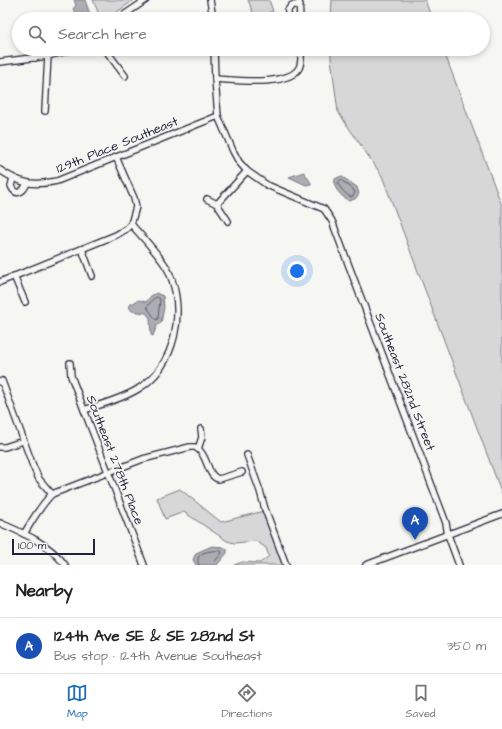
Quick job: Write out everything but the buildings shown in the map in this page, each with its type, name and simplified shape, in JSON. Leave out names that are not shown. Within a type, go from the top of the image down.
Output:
[{"type":"street","points":[[128,12],[146,0]]},
{"type":"street","points":[[210,0],[213,12]]},
{"type":"street","points":[[288,12],[292,5],[300,2]]},
{"type":"street","points":[[0,62],[48,56],[45,111]]},
{"type":"street","points":[[110,56],[125,76]]},
{"type":"street","points":[[214,56],[218,116],[234,154],[247,172],[217,204]]},
{"type":"street","points":[[215,79],[279,80],[294,73],[300,67],[302,56]]},
{"type":"street","name":"129th Place Southeast","points":[[25,182],[36,184],[57,181],[218,116]]},
{"type":"street","points":[[0,282],[126,230],[131,224],[136,207],[134,198],[116,157]]},
{"type":"street","points":[[0,170],[13,178],[25,182],[24,190],[22,192],[16,192],[12,188],[13,178]]},
{"type":"street","name":"Southeast 282nd Street","points":[[247,172],[267,185],[324,209],[332,221],[446,524],[459,565]]},
{"type":"street","points":[[207,199],[217,204],[228,221]]},
{"type":"street","points":[[84,410],[137,390],[153,377],[169,354],[174,342],[177,312],[176,298],[169,271],[131,224]]},
{"type":"street","points":[[82,249],[92,276]]},
{"type":"street","points":[[14,276],[25,302]]},
{"type":"street","name":"Southeast 278th Place","points":[[70,363],[71,376],[144,565]]},
{"type":"street","points":[[1,382],[33,466],[39,479],[52,494]]},
{"type":"street","points":[[198,449],[202,441],[201,429]]},
{"type":"street","points":[[0,447],[5,447],[23,441]]},
{"type":"street","points":[[24,534],[36,513],[52,494],[143,459],[195,447],[203,454],[212,474],[216,478],[224,478],[242,472]]},
{"type":"street","points":[[247,455],[286,565]]},
{"type":"street","points":[[366,565],[502,514]]},
{"type":"street","points":[[0,523],[24,534],[52,552],[65,565]]},
{"type":"shaded area","points":[[93,0],[134,0],[117,12],[98,12]]},
{"type":"shaded area","points":[[248,0],[269,0],[273,11],[270,12],[253,12]]},
{"type":"shaded area","points":[[332,0],[425,0],[429,12],[331,12]]},
{"type":"shaded area","points":[[331,56],[446,56],[502,206],[502,494],[382,176],[338,112]]},
{"type":"shaded area","points":[[180,489],[221,522],[264,511],[283,565],[234,565],[242,562],[260,563],[269,556],[266,548],[256,541],[234,543],[227,541],[184,512],[165,519],[157,498]]},
{"type":"water","points":[[74,0],[85,0],[89,12],[75,12],[73,9],[76,5]]},
{"type":"water","points":[[304,172],[311,184],[306,185],[289,177]]},
{"type":"water","points":[[341,176],[357,187],[359,194],[355,199],[349,201],[336,189],[334,182],[335,179]]},
{"type":"water","points":[[156,293],[163,296],[164,307],[161,323],[157,325],[153,336],[151,335],[150,318],[146,313],[132,311],[129,305],[139,300],[146,302]]},
{"type":"water","points":[[212,546],[223,547],[227,549],[227,553],[217,565],[196,565],[193,560],[196,553]]},
{"type":"place","name":"124th Ave SE & SE 282nd St","points":[[415,540]]}]
